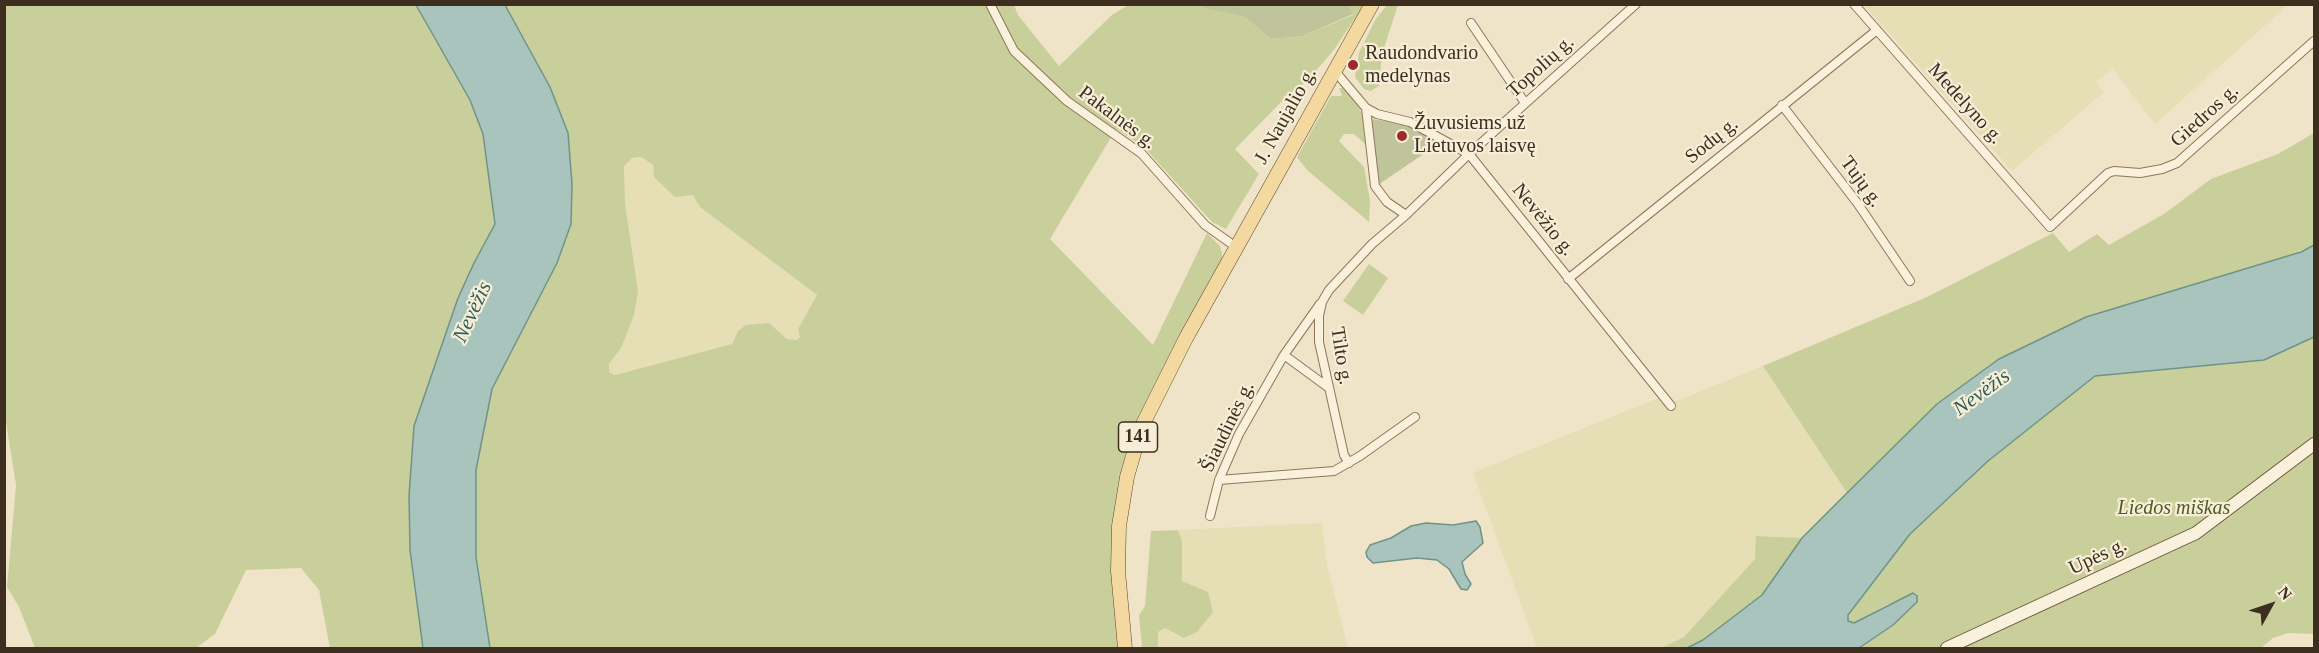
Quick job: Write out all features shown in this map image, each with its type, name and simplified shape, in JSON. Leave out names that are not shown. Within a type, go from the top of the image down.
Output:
[{"type":"main road","name":"J. Naujalio g.","points":[[1236,247],[1372,4]]},
{"type":"main road","name":"141","points":[[1125,648],[1118,548],[1122,502],[1133,454],[1152,402],[1236,247]]},
{"type":"main road","name":"Upės g.","points":[[1947,648],[2196,533],[2314,444]]},
{"type":"street","name":"Pakalnės g.","points":[[990,4],[1014,51],[1066,101],[1142,154],[1205,225],[1236,247]]},
{"type":"street","name":"Topolių g.","points":[[1468,154],[1636,4]]},
{"type":"street","name":"Medelyno g.","points":[[1854,4],[2050,227]]},
{"type":"street","points":[[1471,23],[1525,103]]},
{"type":"street","name":"Sodų g.","points":[[1569,279],[1877,30]]},
{"type":"street","name":"Giedros g.","points":[[2050,227],[2108,173],[2120,171],[2140,173],[2162,169],[2177,163],[2314,41]]},
{"type":"street","points":[[1334,69],[1366,108],[1374,186],[1387,202],[1407,215]]},
{"type":"street","name":"Tujų g.","points":[[1782,105],[1858,204],[1910,281]]},
{"type":"street","name":"Nevėžio g.","points":[[1366,108],[1377,114],[1417,124],[1468,154],[1671,406]]},
{"type":"street","name":"Tilto g.","points":[[1349,463],[1344,455],[1319,342],[1322,302],[1336,281],[1372,244],[1407,215],[1468,154]]},
{"type":"street","name":"Šiaudinės g.","points":[[1210,516],[1219,480],[1239,434],[1284,355],[1322,302]]},
{"type":"street","points":[[1284,355],[1329,388]]},
{"type":"street","points":[[1219,480],[1334,471],[1415,417]]},
{"type":"shaded area","points":[[1864,5],[2288,5],[2155,124],[2113,69],[2096,82],[2104,92],[2012,171]]},
{"type":"shaded area","points":[[641,157],[693,195],[708,213],[817,295],[798,329],[800,337],[797,340],[787,339],[769,323],[747,325],[738,331],[732,344],[615,375],[609,372],[609,364],[621,348],[638,291],[625,204],[624,166],[631,158]]},
{"type":"shaded area","points":[[1763,366],[1847,493],[1802,538],[1757,536],[1756,559],[1684,637],[1661,648],[1537,648],[1473,473],[1658,398],[1667,405]]},
{"type":"shaded area","points":[[1322,523],[1327,565],[1348,648],[1158,648],[1158,632],[1165,628],[1184,638],[1208,592],[1182,582],[1182,541],[1178,530]]},
{"type":"green space","points":[[4,5],[416,5],[470,100],[483,134],[496,224],[458,298],[409,496],[410,550],[423,648],[330,648],[319,590],[301,568],[246,570],[215,634],[196,648],[35,648],[19,607],[7,587],[16,485],[4,410]]},
{"type":"green space","points":[[505,5],[1014,5],[1018,15],[1059,66],[1112,15],[1128,5],[1201,5],[1204,8],[1244,17],[1271,39],[1303,36],[1353,15],[1349,5],[1364,5],[1333,51],[1306,82],[1290,93],[1235,149],[1259,174],[1226,229],[1212,222],[1143,146],[1116,129],[1050,239],[1153,345],[1207,233],[1220,246],[1222,254],[1222,262],[1147,399],[1121,475],[1112,555],[1119,648],[490,648],[476,557],[476,470],[492,389],[557,263],[571,224],[572,184],[568,133],[550,87]],"holes":[[[641,157],[653,165],[654,177],[675,197],[693,195],[700,207],[817,295],[798,329],[800,337],[797,340],[787,339],[769,323],[746,325],[738,331],[732,344],[615,375],[609,372],[609,364],[621,348],[634,315],[638,291],[625,204],[624,166],[632,158]]]},
{"type":"green space","points":[[1201,5],[1349,5],[1353,14],[1303,36],[1271,39],[1244,17],[1204,8]]},
{"type":"green space","points":[[1387,5],[1398,5],[1382,54],[1379,86],[1371,91],[1364,89],[1355,77],[1359,53],[1375,20]]},
{"type":"green space","points":[[1339,88],[1344,88],[1356,101],[1362,114],[1366,145],[1354,134],[1344,134],[1339,141],[1364,167],[1370,201],[1369,222],[1307,170],[1297,157],[1331,96],[1342,96]]},
{"type":"green space","points":[[1370,119],[1403,123],[1441,142],[1378,185]]},
{"type":"green space","points":[[2314,133],[2314,245],[1937,404],[1847,493],[1763,366],[1927,297],[2053,233],[2069,252],[2097,234],[2109,245],[2164,214],[2211,179],[2278,154]]},
{"type":"green space","points":[[1369,264],[1388,278],[1363,315],[1343,301]]},
{"type":"green space","name":"Liedos miškas","points":[[2314,337],[2314,634],[2288,633],[2273,638],[2261,648],[1859,648],[1893,625],[1917,602],[1888,604],[1854,623],[1848,621],[1848,615],[1910,534],[1988,461],[2095,376],[2264,360]]},
{"type":"green space","points":[[1178,530],[1182,541],[1182,581],[1208,592],[1213,612],[1197,632],[1184,638],[1165,628],[1158,632],[1158,648],[1142,648],[1139,615],[1145,606],[1151,531]]},
{"type":"green space","points":[[1756,536],[1802,538],[1762,595],[1703,640],[1687,648],[1661,648],[1684,637],[1755,559]]},
{"type":"water","name":"Nevėžis","points":[[416,5],[505,5],[550,87],[568,133],[572,184],[571,224],[557,263],[492,389],[476,470],[476,557],[490,648],[423,648],[410,550],[409,496],[414,426],[458,298],[495,224],[483,134],[470,100]]},
{"type":"water","name":"Nevėžis","points":[[2314,245],[2314,337],[2264,360],[2095,376],[1988,461],[1910,534],[1848,615],[1848,621],[1854,623],[1913,593],[1917,596],[1917,602],[1893,625],[1859,648],[1687,648],[1703,640],[1762,595],[1802,538],[1847,493],[1937,404],[1999,359],[2086,317],[2301,252]]},
{"type":"water","points":[[1476,521],[1480,527],[1483,543],[1462,562],[1471,584],[1467,590],[1461,589],[1449,569],[1437,560],[1417,558],[1373,563],[1367,557],[1366,552],[1370,545],[1391,538],[1411,526],[1426,523],[1453,525]]},
{"type":"place","name":"Raudondvario medelynas","points":[[1353,65]]},
{"type":"place","name":"Žuvusiems už Lietuvos laisvę","points":[[1402,136]]}]
